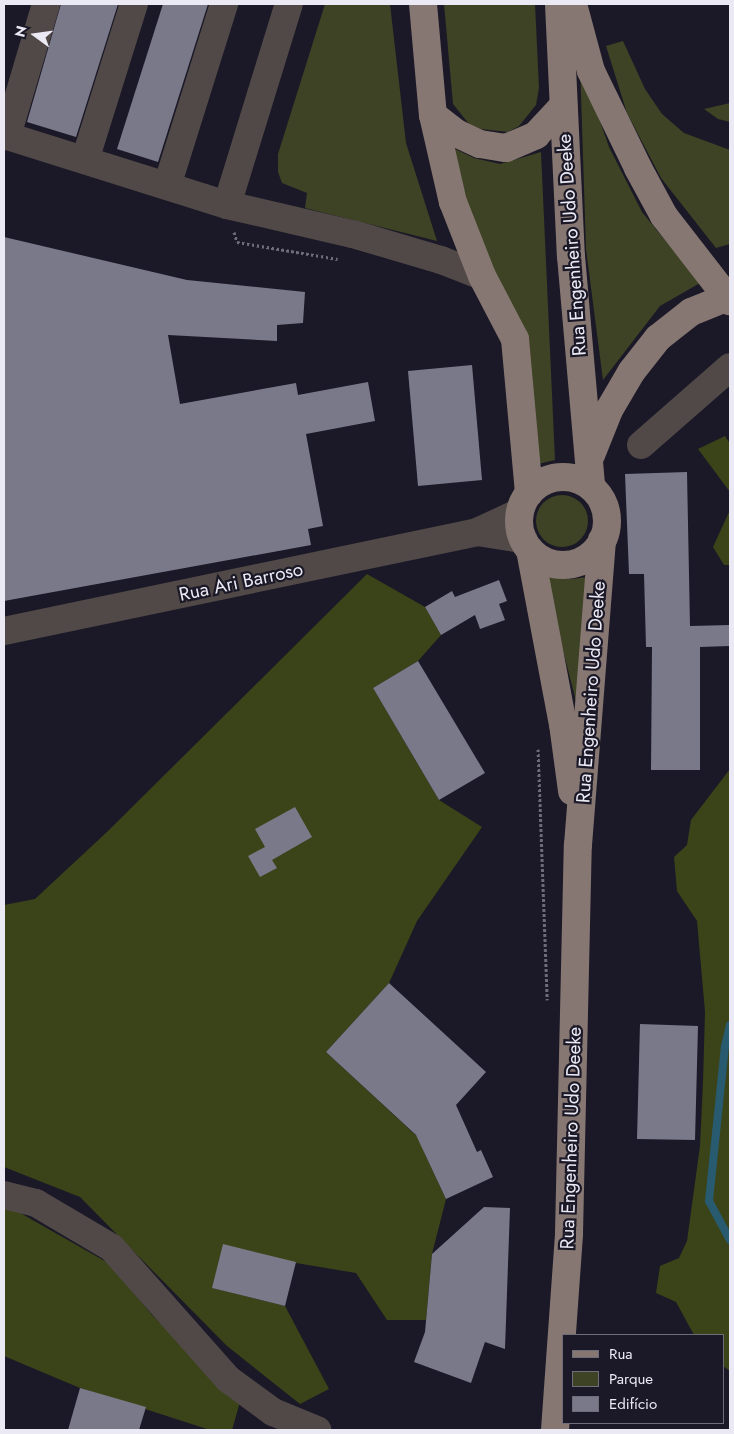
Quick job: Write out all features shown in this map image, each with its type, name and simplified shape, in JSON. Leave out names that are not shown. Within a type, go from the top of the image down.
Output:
[{"type":"main road","points":[[423,4],[433,115],[453,202],[482,276],[515,339],[526,545],[553,565],[576,564],[594,552],[602,540],[605,513],[598,494],[591,485],[569,477],[556,477],[544,480],[525,503]]},
{"type":"main road","name":"Rua Engenheiro Udo Deeke","points":[[559,4],[571,256],[591,485]]},
{"type":"main road","points":[[573,4],[591,71],[638,168],[664,216],[729,298],[691,312],[658,338],[632,371],[609,410],[589,458]]},
{"type":"main road","points":[[433,115],[456,133],[472,141],[506,148],[536,135],[563,106]]},
{"type":"main road","name":"Rua Engenheiro Udo Deeke","points":[[563,1334],[570,1233],[578,845],[602,540]]},
{"type":"main road","name":"Rua Engenheiro Udo Deeke","points":[[526,545],[563,724],[578,845]]},
{"type":"main road","name":"Rua Engenheiro Udo Deeke","points":[[556,1430],[562,1346]]},
{"type":"street","points":[[46,4],[7,136],[227,205],[353,234],[441,260],[482,276]]},
{"type":"street","points":[[85,160],[134,4]]},
{"type":"street","points":[[167,186],[224,4]]},
{"type":"street","points":[[227,205],[289,4]]},
{"type":"street","points":[[641,445],[730,367]]},
{"type":"street","name":"Rua Ari Barroso","points":[[4,631],[477,532],[525,503]]},
{"type":"street","name":"Rua Ari Barroso","points":[[477,532],[526,545]]},
{"type":"street","points":[[4,1196],[36,1203],[112,1248],[228,1379],[273,1412],[317,1430]]},
{"type":"path","points":[[227,205],[237,242],[348,261]]},
{"type":"path","points":[[538,747],[547,1008]]},
{"type":"green space","points":[[325,4],[390,4],[406,143],[437,241],[305,208],[307,193],[282,183],[278,172],[278,154]]},
{"type":"green space","points":[[444,4],[535,4],[539,88],[536,105],[519,126],[508,132],[481,129],[469,124],[453,104]]},
{"type":"green space","points":[[623,41],[645,89],[662,114],[684,133],[730,150],[730,244],[716,248],[661,178],[627,113],[606,46]]},
{"type":"green space","points":[[580,64],[609,147],[642,212],[700,283],[660,306],[603,380],[586,249]]},
{"type":"green space","points":[[730,103],[730,122],[718,119],[704,109]]},
{"type":"green space","points":[[453,148],[474,158],[500,164],[541,152],[555,460],[534,465],[495,278],[469,208]]},
{"type":"green space","points":[[725,436],[730,444],[730,492],[698,449]]},
{"type":"green space","points":[[557,495],[567,495],[581,502],[588,516],[588,526],[581,540],[567,547],[557,547],[547,543],[540,536],[536,526],[536,516],[540,506],[547,499]]},
{"type":"green space","points":[[730,510],[730,565],[724,565],[713,547]]},
{"type":"green space","points":[[367,574],[425,607],[441,635],[418,661],[373,688],[439,800],[482,827],[417,921],[389,983],[326,1052],[422,1141],[424,1152],[446,1199],[432,1254],[426,1320],[387,1320],[356,1273],[296,1263],[213,1288],[285,1306],[329,1389],[300,1404],[227,1346],[80,1197],[4,1167],[4,905],[35,899],[108,831]]},
{"type":"green space","points":[[544,576],[572,579],[587,577],[577,705]]},
{"type":"green space","points":[[730,769],[730,1371],[724,1367],[724,1334],[693,1334],[676,1302],[656,1293],[660,1266],[679,1258],[687,1241],[700,1146],[705,1012],[697,921],[677,891],[674,857],[687,845],[691,820]]},
{"type":"green space","points":[[4,1208],[15,1210],[110,1264],[152,1315],[240,1402],[232,1430],[210,1430],[80,1388],[4,1356]]},
{"type":"building","points":[[61,4],[118,4],[76,137],[27,122]]},
{"type":"building","points":[[163,4],[208,4],[158,162],[117,149]]},
{"type":"building","points":[[4,237],[187,280],[305,292],[303,323],[277,325],[277,341],[168,335],[180,404],[296,383],[298,395],[368,382],[375,421],[306,434],[323,526],[308,529],[311,545],[4,601]]},
{"type":"building","points":[[472,365],[482,480],[418,486],[408,371]]},
{"type":"building","points":[[687,472],[690,626],[730,625],[730,646],[700,647],[700,770],[651,770],[652,647],[646,647],[644,574],[629,574],[625,474]]},
{"type":"building","points":[[499,580],[507,601],[499,604],[505,620],[480,629],[475,615],[441,635],[425,607],[452,591],[455,597]]},
{"type":"building","points":[[418,661],[485,773],[439,800],[373,688]]},
{"type":"building","points":[[295,807],[312,837],[272,860],[277,868],[260,877],[248,856],[265,847],[255,829]]},
{"type":"building","points":[[389,983],[486,1072],[456,1105],[477,1152],[481,1150],[493,1177],[446,1199],[416,1135],[326,1052]]},
{"type":"building","points":[[640,1024],[698,1026],[695,1140],[637,1139]]},
{"type":"building","points":[[484,1207],[510,1208],[505,1349],[485,1342],[471,1383],[414,1362],[425,1332],[432,1254]]},
{"type":"building","points":[[223,1244],[296,1262],[285,1306],[212,1288]]},
{"type":"building","points":[[80,1388],[146,1407],[139,1430],[68,1430]]},
{"type":"waterway","points":[[730,1025],[725,1046],[709,1201],[730,1240]]}]
